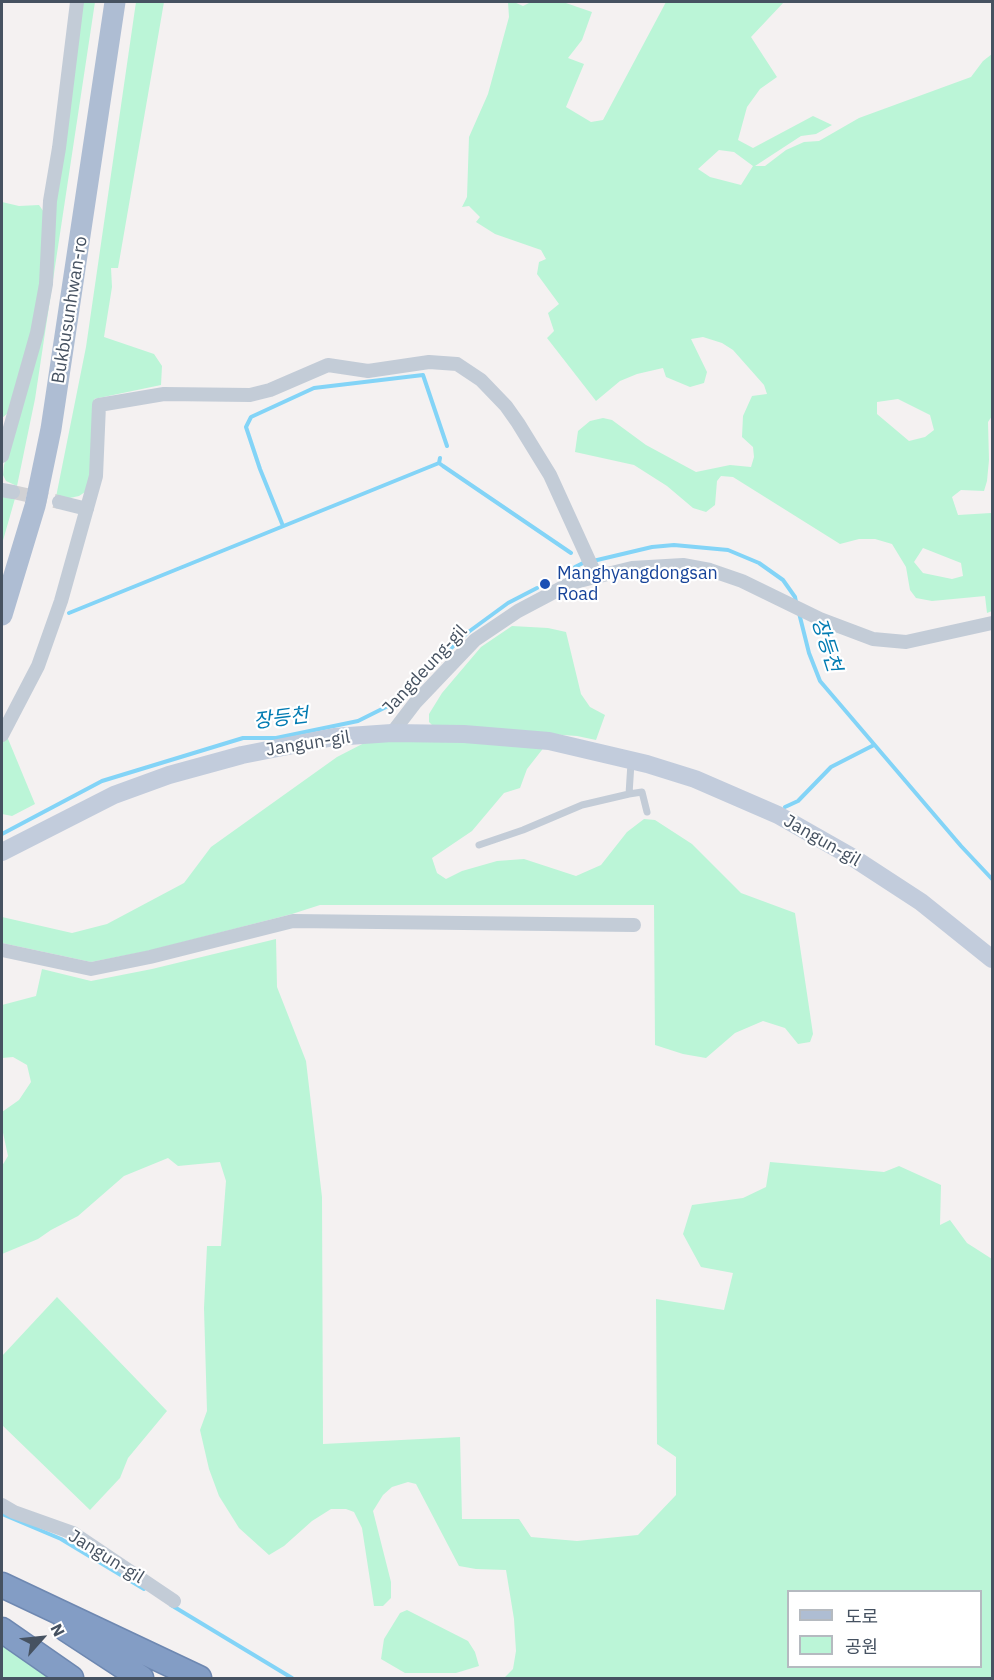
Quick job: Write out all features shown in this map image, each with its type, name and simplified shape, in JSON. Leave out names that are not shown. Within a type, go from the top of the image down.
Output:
[{"type":"highway","points":[[2,1586],[141,1678]]},
{"type":"highway","points":[[2,1586],[199,1678]]},
{"type":"highway","points":[[2,1630],[71,1678]]},
{"type":"main road","name":"Bukbusunhwan-ro","points":[[2,615],[34,506],[51,429],[115,2]]},
{"type":"street","points":[[2,456],[37,333],[46,284],[50,201],[77,2]]},
{"type":"street","points":[[2,735],[38,666],[61,602],[96,476],[99,405],[164,394],[250,395],[270,390],[328,365],[368,371],[429,362],[457,364],[481,380],[506,406],[518,423],[550,475],[592,566]]},
{"type":"street","points":[[59,502],[87,508]]},
{"type":"street","name":"Jangdeung-gil","points":[[392,733],[415,703],[475,640],[518,611],[571,584],[592,566],[632,568],[683,565],[710,570],[731,577],[819,619],[873,639],[898,642],[921,639],[993,622]]},
{"type":"street","name":"Jangun-gil","points":[[2,852],[91,805],[169,775],[242,755],[334,737],[392,733],[464,734],[549,741],[631,760],[695,779],[778,815],[852,857],[921,902],[993,959]]},
{"type":"street","points":[[2,950],[91,969],[150,957],[293,921],[634,925]]},
{"type":"street","name":"Jangun-gil","points":[[2,1505],[14,1512],[73,1533],[174,1601]]},
{"type":"lane","points":[[629,794],[631,760]]},
{"type":"lane","points":[[479,845],[523,830],[582,805],[629,794],[642,792],[647,812]]},
{"type":"green space","points":[[82,2],[95,2],[35,399],[17,486],[6,481],[3,475],[4,465],[19,415],[55,202]]},
{"type":"green space","points":[[136,2],[164,2],[118,268],[111,268],[112,287],[104,337],[154,354],[162,366],[161,385],[94,399],[91,479],[88,490],[79,496],[65,499],[56,497],[86,347]]},
{"type":"green space","points":[[508,2],[523,6],[531,2],[563,2],[592,12],[582,40],[568,58],[584,64],[566,107],[591,122],[603,120],[666,2],[784,2],[751,37],[777,77],[760,89],[747,107],[738,140],[753,148],[813,116],[832,125],[816,134],[801,136],[755,166],[765,166],[786,150],[804,142],[819,141],[859,118],[971,77],[983,61],[992,54],[992,416],[988,422],[989,460],[984,491],[961,490],[952,497],[958,515],[991,513],[992,515],[992,611],[987,613],[985,596],[932,601],[916,598],[910,590],[906,567],[892,544],[875,539],[859,539],[840,544],[733,477],[721,476],[717,481],[715,505],[706,512],[693,508],[667,486],[634,465],[575,452],[578,431],[590,421],[603,418],[612,420],[646,445],[696,472],[730,465],[751,467],[754,457],[753,447],[742,437],[743,416],[752,396],[767,394],[764,385],[733,350],[722,343],[703,337],[691,339],[707,372],[704,383],[690,387],[666,377],[663,368],[620,381],[596,401],[547,338],[554,331],[548,313],[559,304],[537,274],[539,262],[546,259],[541,250],[495,234],[476,222],[480,217],[469,206],[462,207],[467,197],[469,137],[488,94],[509,17]],"holes":[[[719,150],[734,152],[753,166],[741,185],[710,177],[698,169]],[[898,399],[930,415],[934,430],[925,437],[909,441],[877,414],[877,402]],[[923,548],[961,563],[963,576],[952,579],[923,573],[914,562]]]},
{"type":"green space","points":[[2,202],[19,206],[39,205],[46,215],[40,284],[32,332],[8,413],[2,418]]},
{"type":"green space","points":[[2,493],[16,495],[2,544]]},
{"type":"green space","points":[[512,626],[548,628],[566,632],[581,694],[590,707],[605,715],[596,740],[577,736],[433,726],[429,722],[429,714],[442,693],[481,647]]},
{"type":"green space","points":[[6,734],[35,804],[12,816],[2,814],[2,745]]},
{"type":"green space","points":[[392,736],[545,746],[527,769],[520,788],[504,793],[472,831],[432,858],[437,873],[446,879],[462,871],[497,861],[524,859],[576,876],[601,865],[627,832],[644,819],[655,820],[692,844],[741,893],[795,913],[813,1034],[810,1042],[798,1044],[785,1028],[763,1021],[735,1033],[706,1058],[683,1054],[655,1045],[654,905],[320,905],[148,951],[91,962],[2,943],[2,917],[72,933],[107,924],[184,883],[211,847],[337,757],[370,740]]},
{"type":"green space","points":[[276,939],[277,987],[306,1061],[322,1197],[323,1444],[460,1437],[462,1519],[519,1519],[531,1537],[577,1541],[638,1535],[676,1495],[676,1457],[657,1444],[656,1299],[724,1310],[733,1273],[701,1267],[683,1234],[692,1205],[743,1198],[766,1187],[770,1162],[884,1172],[899,1166],[941,1185],[940,1225],[950,1220],[967,1243],[992,1259],[992,1678],[504,1678],[513,1669],[516,1651],[514,1619],[506,1570],[459,1566],[416,1484],[408,1482],[392,1487],[383,1495],[373,1511],[391,1582],[391,1598],[383,1606],[374,1606],[362,1528],[354,1512],[346,1509],[331,1509],[269,1555],[239,1528],[219,1496],[209,1469],[200,1430],[207,1411],[204,1308],[207,1246],[221,1246],[226,1181],[220,1162],[178,1166],[168,1158],[124,1176],[78,1216],[38,1239],[2,1254],[2,1166],[8,1156],[2,1128],[2,1112],[19,1100],[31,1082],[27,1065],[13,1057],[2,1058],[2,1005],[36,996],[42,969],[91,981],[152,969]]},
{"type":"green space","points":[[57,1297],[167,1411],[128,1458],[120,1478],[90,1510],[2,1425],[2,1356]]},
{"type":"green space","points":[[407,1610],[468,1641],[475,1652],[479,1666],[456,1673],[405,1673],[381,1659],[384,1639],[400,1613]]},
{"type":"green space","points":[[2,1646],[53,1678],[2,1678]]},
{"type":"waterway","points":[[283,526],[246,427],[251,417],[314,388],[423,375],[447,446]]},
{"type":"waterway","points":[[440,458],[439,463],[443,466],[571,553]]},
{"type":"waterway","points":[[69,613],[439,463]]},
{"type":"waterway","name":"장등천","points":[[593,561],[652,547],[674,545],[728,550],[759,563],[783,580],[796,602]]},
{"type":"waterway","name":"장등천","points":[[575,567],[585,562]]},
{"type":"waterway","name":"장등천","points":[[2,834],[102,781],[243,738],[276,738],[358,721],[392,704],[467,633],[508,603],[537,588]]},
{"type":"waterway","name":"장등천","points":[[799,613],[809,653],[820,681],[992,879]]},
{"type":"waterway","points":[[785,807],[798,801],[831,767],[874,745]]},
{"type":"waterway","points":[[2,1514],[61,1539],[144,1589]]},
{"type":"waterway","points":[[171,1605],[292,1678]]},
{"type":"tunnel","points":[[13,492],[59,502]]},
{"type":"place","name":"Manghyangdongsan Road","points":[[545,584]]}]
